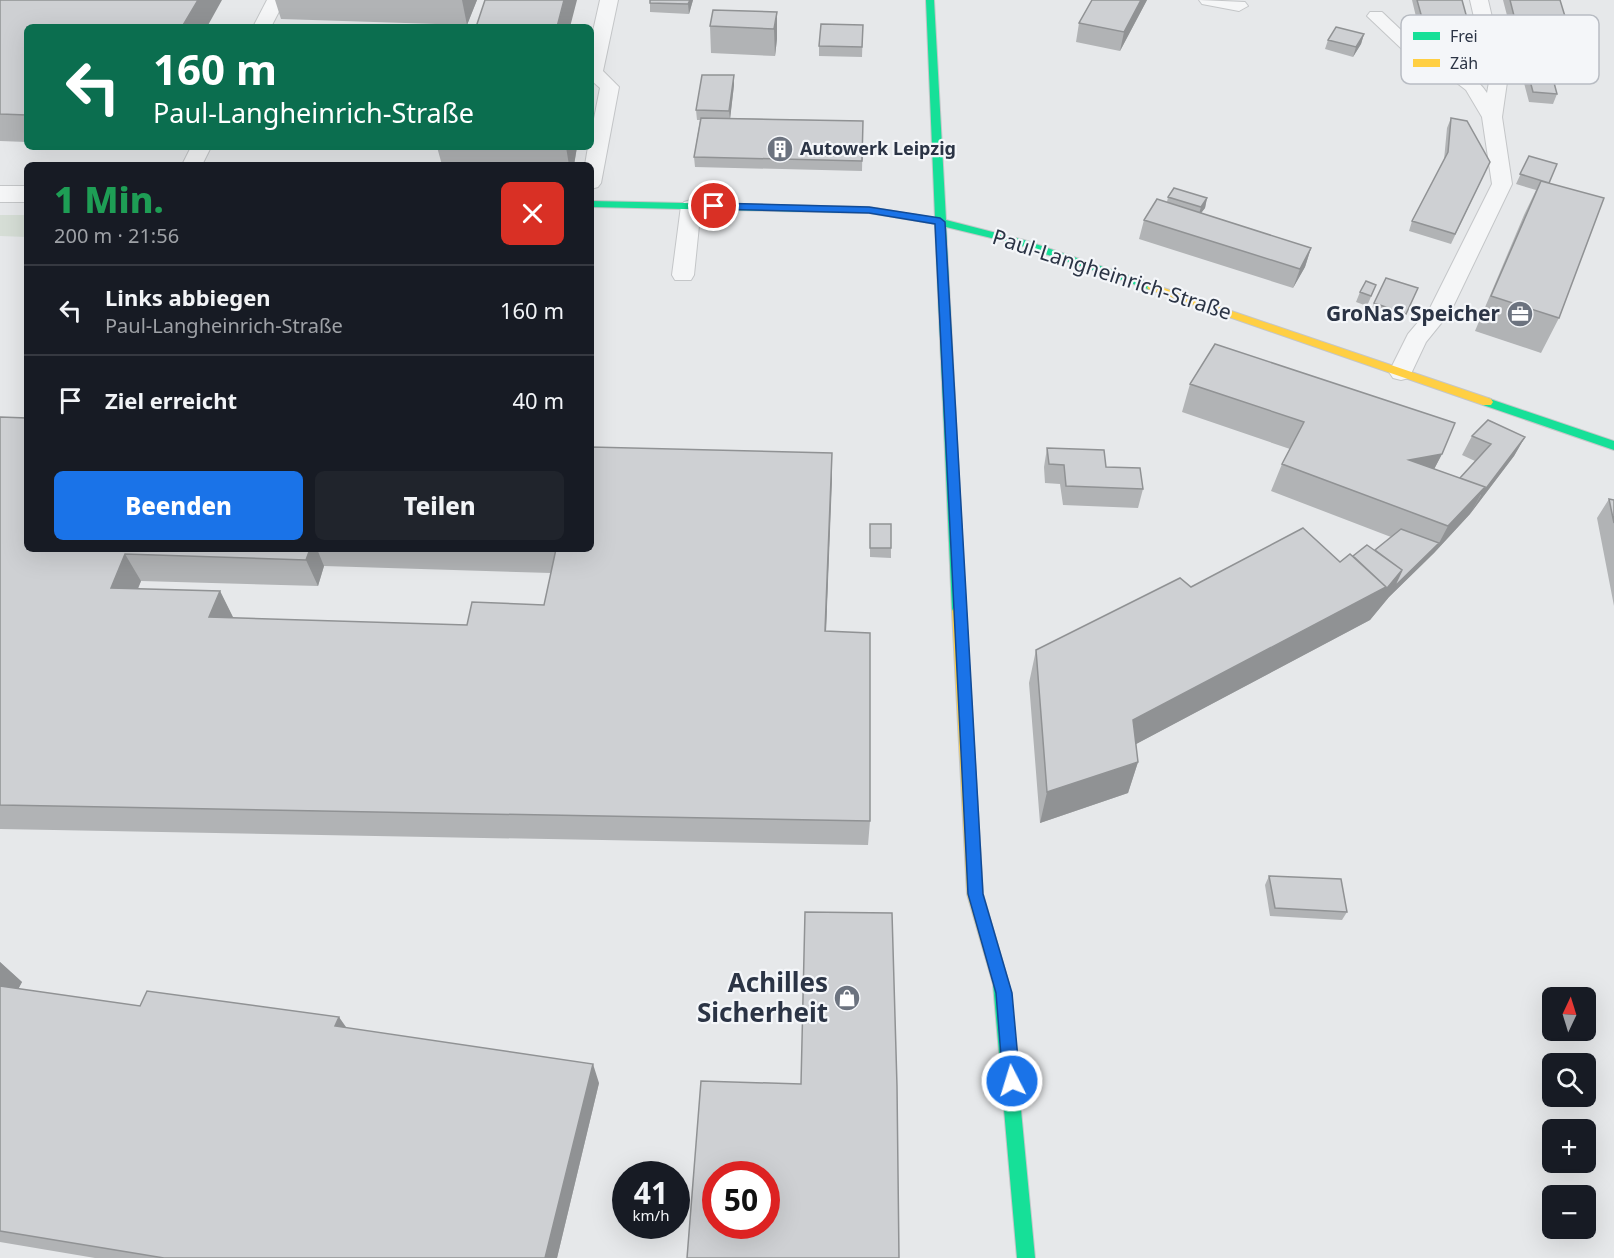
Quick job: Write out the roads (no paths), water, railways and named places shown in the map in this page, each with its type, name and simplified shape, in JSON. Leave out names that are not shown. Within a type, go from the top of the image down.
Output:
[{"type":"main road","points":[[930,0],[975,894],[1004,993],[1026,1258]]},
{"type":"main road","name":"Paul-Langheinrich-Straße","points":[[594,204],[869,210],[940,222],[1020,242],[1614,446]]},
{"type":"street","points":[[0,194],[24,194]]},
{"type":"lane","points":[[264,24],[276,0]]},
{"type":"lane","points":[[594,68],[609,0]]},
{"type":"lane","points":[[1208,0],[1239,6]]},
{"type":"lane","points":[[1479,0],[1482,15]]},
{"type":"lane","points":[[1376,16],[1401,39]]},
{"type":"lane","points":[[594,73],[609,87],[594,167]]},
{"type":"lane","points":[[1470,84],[1492,117]]},
{"type":"lane","points":[[1401,372],[1416,339],[1440,310],[1502,184],[1492,117],[1498,84]]},
{"type":"lane","points":[[683,275],[691,206]]},
{"type":"place","name":"Autowerk Leipzig","points":[[780,149]]},
{"type":"place","name":"GroNaS Speicher","points":[[1520,314]]},
{"type":"place","name":"Achilles Sicherheit","points":[[847,998]]}]
